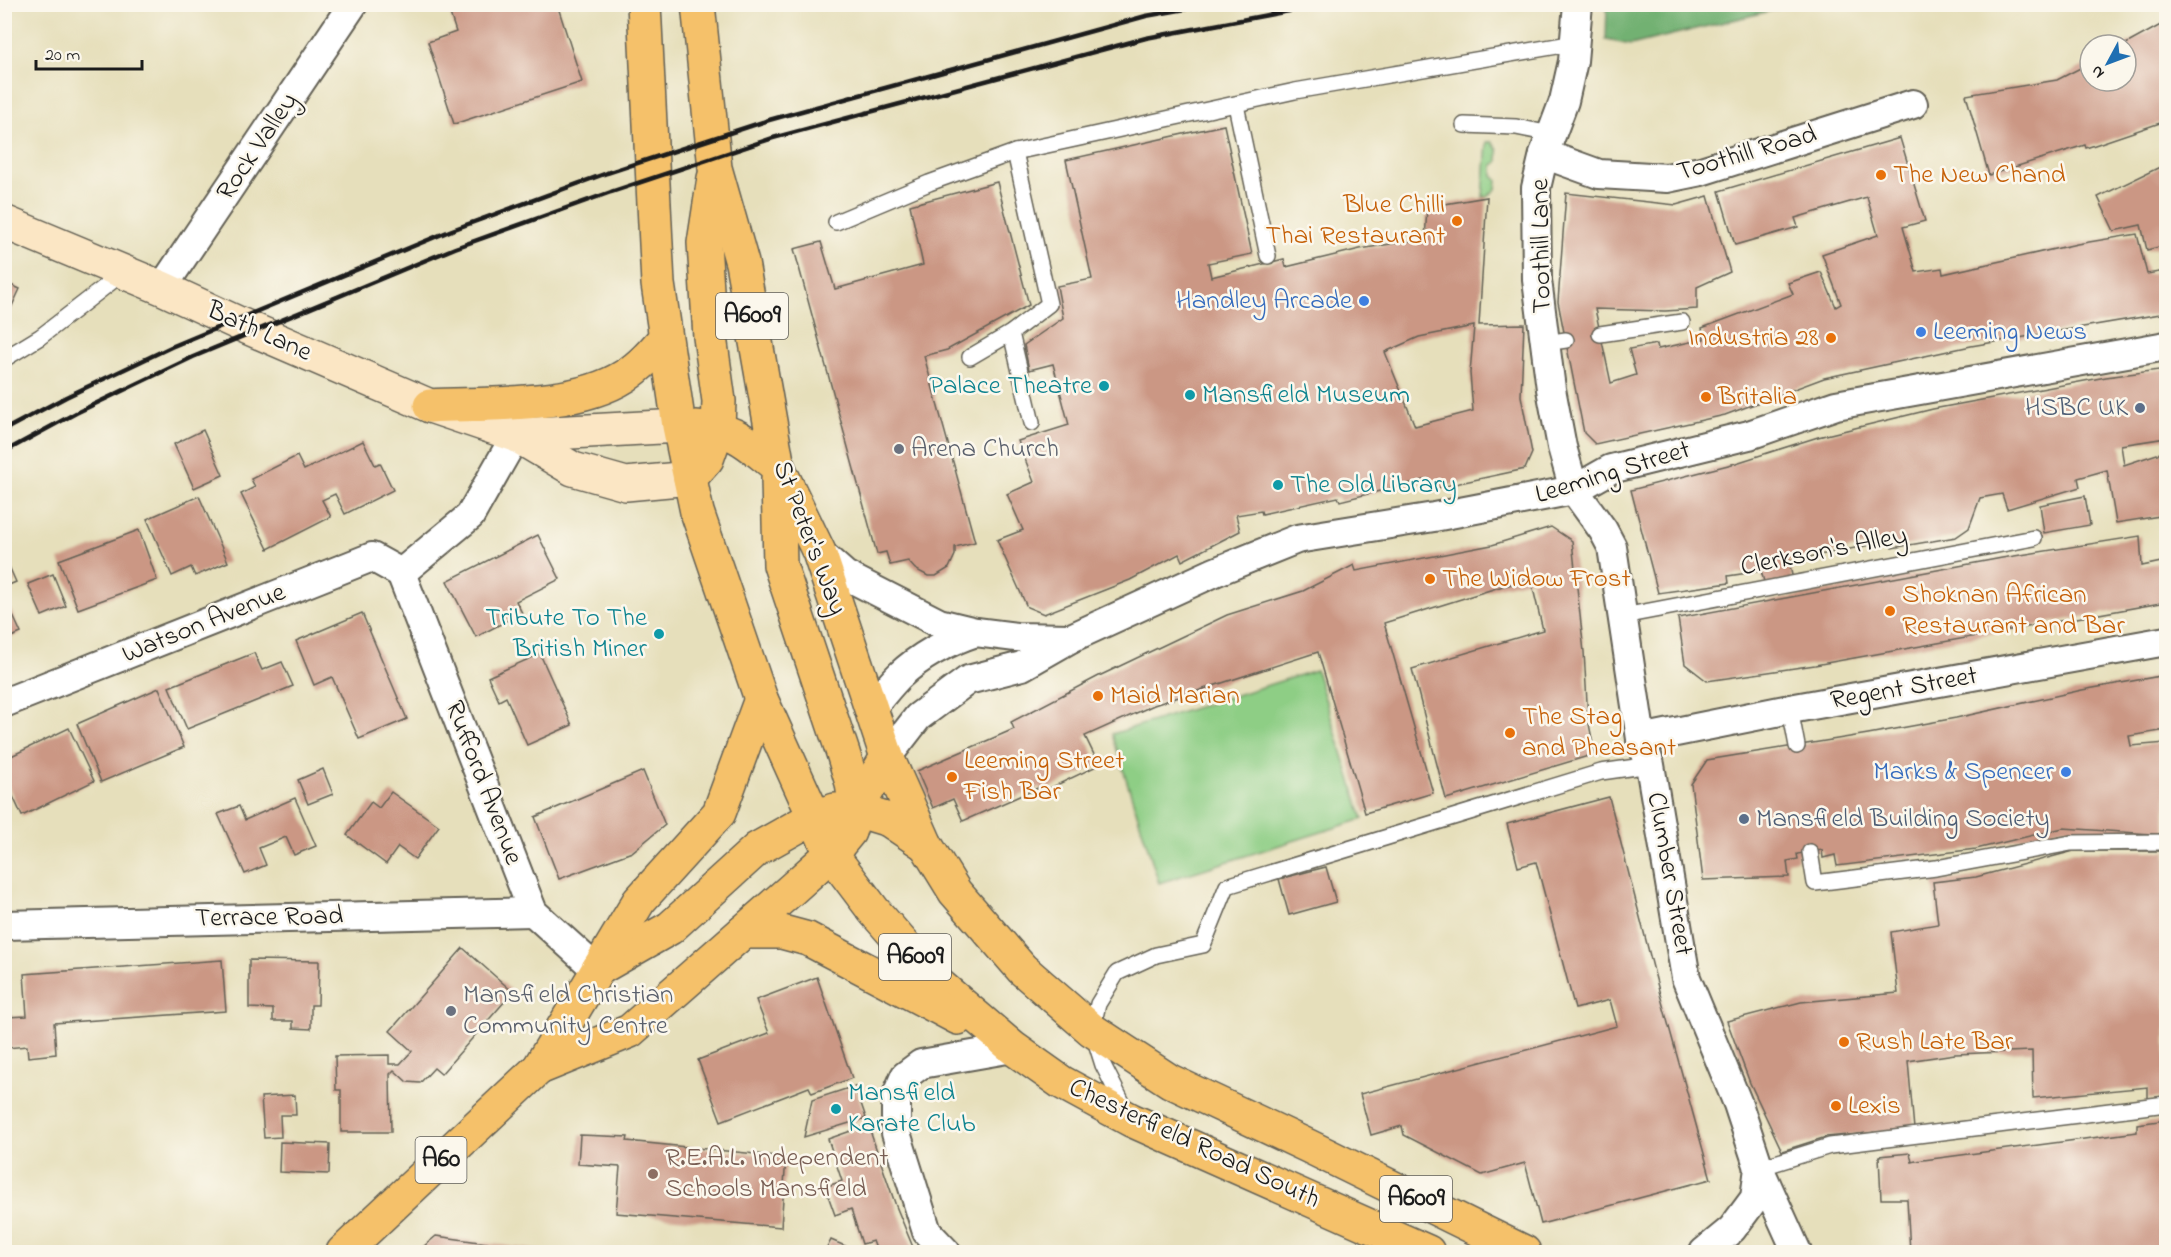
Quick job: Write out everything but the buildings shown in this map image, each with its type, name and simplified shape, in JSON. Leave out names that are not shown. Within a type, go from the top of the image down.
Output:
[{"type":"highway","name":"A6009","points":[[644,4],[658,284],[679,426],[690,478],[701,527],[761,699],[831,854]]},
{"type":"highway","name":"St Peter's Way","points":[[698,4],[715,168],[742,263],[778,467],[819,552],[887,757],[926,845],[945,877]]},
{"type":"highway","points":[[690,478],[707,459],[718,428],[719,400],[710,337],[704,243],[715,168]]},
{"type":"highway","points":[[430,406],[553,401],[610,384],[647,359],[665,338]]},
{"type":"highway","points":[[679,426],[718,428],[737,436],[778,467],[780,564],[843,753],[852,783],[856,810]]},
{"type":"highway","points":[[597,970],[639,901],[718,813],[761,699]]},
{"type":"highway","points":[[814,817],[843,753],[871,708]]},
{"type":"highway","points":[[831,854],[849,832],[856,810],[887,757]]},
{"type":"highway","points":[[814,817],[835,810],[856,810],[889,820],[926,845]]},
{"type":"highway","name":"A60","points":[[343,1252],[539,1068],[597,970],[670,928],[757,849],[814,817]]},
{"type":"highway","name":"A60","points":[[539,1068],[630,1031],[831,854]]},
{"type":"highway","name":"Chesterfield Road South","points":[[831,854],[874,911],[938,984],[1013,1048],[1061,1082],[1131,1120],[1428,1252]]},
{"type":"highway","name":"Chesterfield Road South","points":[[945,877],[955,892],[1022,969],[1092,1030],[1170,1081],[1524,1252]]},
{"type":"highway","points":[[743,932],[782,932],[812,940],[1013,1048]]},
{"type":"main road","name":"Bath Lane","points":[[4,222],[162,288],[430,406],[516,435],[573,469],[626,484],[690,478]]},
{"type":"main road","name":"Bath Lane","points":[[516,435],[679,426]]},
{"type":"street","name":"Rock Valley","points":[[162,288],[353,4]]},
{"type":"street","name":"Toothill Lane","points":[[1574,490],[1562,447],[1551,389],[1555,342],[1537,269],[1536,188],[1563,101],[1575,43],[1578,4]]},
{"type":"street","name":"Toothill Road","points":[[1548,144],[1599,174],[1667,178],[1701,171],[1913,104]]},
{"type":"street","name":"Leeming Street","points":[[887,757],[918,717],[968,680],[1022,666],[1071,638],[1215,572],[1297,539],[1434,517],[1574,490],[1611,469],[1749,435],[1836,405],[2166,346]]},
{"type":"street","points":[[401,573],[470,516],[516,435]]},
{"type":"street","name":"Clumber Street","points":[[1574,490],[1603,530],[1612,547],[1686,978],[1738,1104],[1759,1168],[1797,1252]]},
{"type":"street","name":"Leeming Street","points":[[819,552],[845,575],[939,622],[976,632],[1016,637],[1071,638]]},
{"type":"street","name":"Watson Avenue","points":[[4,703],[372,557],[401,573]]},
{"type":"street","name":"Rufford Avenue","points":[[401,573],[533,912],[597,970]]},
{"type":"street","name":"Leeming Street","points":[[871,708],[900,675],[920,660],[953,640],[976,632]]},
{"type":"street","name":"Regent Street","points":[[1646,752],[1790,709],[2166,641]]},
{"type":"street","name":"Terrace Road","points":[[4,925],[533,912]]},
{"type":"street","points":[[946,1252],[927,1232],[896,1133],[896,1097],[905,1076],[921,1064],[1013,1048]]},
{"type":"street","points":[[1704,1252],[1732,1229],[1755,1198],[1759,1168]]},
{"type":"lane","points":[[836,222],[929,183],[1015,152],[1295,91],[1575,43]]},
{"type":"lane","points":[[1236,105],[1268,256]]},
{"type":"lane","points":[[1464,125],[1516,126],[1548,144]]},
{"type":"lane","points":[[970,357],[1011,333],[1049,304],[1015,152]]},
{"type":"lane","points":[[4,359],[40,337],[124,272]]},
{"type":"lane","points":[[1600,334],[1682,322]]},
{"type":"lane","points":[[1011,333],[1032,423]]},
{"type":"lane","name":"Clerkson's Alley","points":[[1623,616],[2034,538]]},
{"type":"lane","points":[[1790,709],[1797,746]]},
{"type":"lane","points":[[1131,1120],[1103,1065],[1092,1030],[1098,1004],[1117,973],[1156,955],[1203,945],[1227,886],[1601,772],[1646,752]]},
{"type":"lane","points":[[1810,852],[1815,883],[1936,868],[2072,843],[2165,842]]},
{"type":"lane","points":[[1759,1168],[1830,1146],[2166,1104]]},
{"type":"green space","points":[[1607,4],[1794,5],[1631,45],[1606,40]]},
{"type":"green space","points":[[1487,142],[1492,142],[1498,150],[1498,162],[1493,165],[1493,176],[1497,180],[1496,189],[1487,197],[1483,197]]},
{"type":"green space","points":[[1316,670],[1363,819],[1159,883],[1112,734]]},
{"type":"railway","points":[[4,430],[66,397],[171,347],[452,230],[607,173],[769,120],[1146,16],[1214,4]]},
{"type":"railway","points":[[4,452],[76,413],[193,357],[455,248],[611,192],[773,138],[1146,38],[1326,4]]},
{"type":"place","name":"The New Chand","points":[[1881,175]]},
{"type":"place","name":"Blue Chilli Thai Restaurant","points":[[1457,221]]},
{"type":"place","name":"Handley Arcade","points":[[1364,301]]},
{"type":"place","name":"Leeming News","points":[[1921,332]]},
{"type":"place","name":"Industria 28","points":[[1831,338]]},
{"type":"place","name":"Palace Theatre","points":[[1104,386]]},
{"type":"place","name":"Mansfield Museum","points":[[1190,395]]},
{"type":"place","name":"Britalia","points":[[1706,397]]},
{"type":"place","name":"HSBC UK","points":[[2140,408]]},
{"type":"place","name":"Arena Church","points":[[899,449]]},
{"type":"place","name":"The Old Library","points":[[1278,485]]},
{"type":"place","name":"The Widow Frost","points":[[1430,579]]},
{"type":"place","name":"Shoknan African Restaurant and Bar","points":[[1890,611]]},
{"type":"place","name":"Tribute To The British Miner","points":[[659,634]]},
{"type":"place","name":"Maid Marian","points":[[1098,696]]},
{"type":"place","name":"The Stag and Pheasant","points":[[1510,733]]},
{"type":"place","name":"Marks & Spencer","points":[[2066,772]]},
{"type":"place","name":"Leeming Street Fish Bar","points":[[952,777]]},
{"type":"place","name":"Mansfield Building Society","points":[[1744,819]]},
{"type":"place","name":"Mansfield Christian Community Centre","points":[[451,1011]]},
{"type":"place","name":"Rush Late Bar","points":[[1844,1042]]},
{"type":"place","name":"Lexis","points":[[1836,1106]]},
{"type":"place","name":"Mansfield Karate Club","points":[[836,1109]]},
{"type":"place","name":"R.E.A.L. Independent Schools Mansfield","points":[[653,1174]]}]
